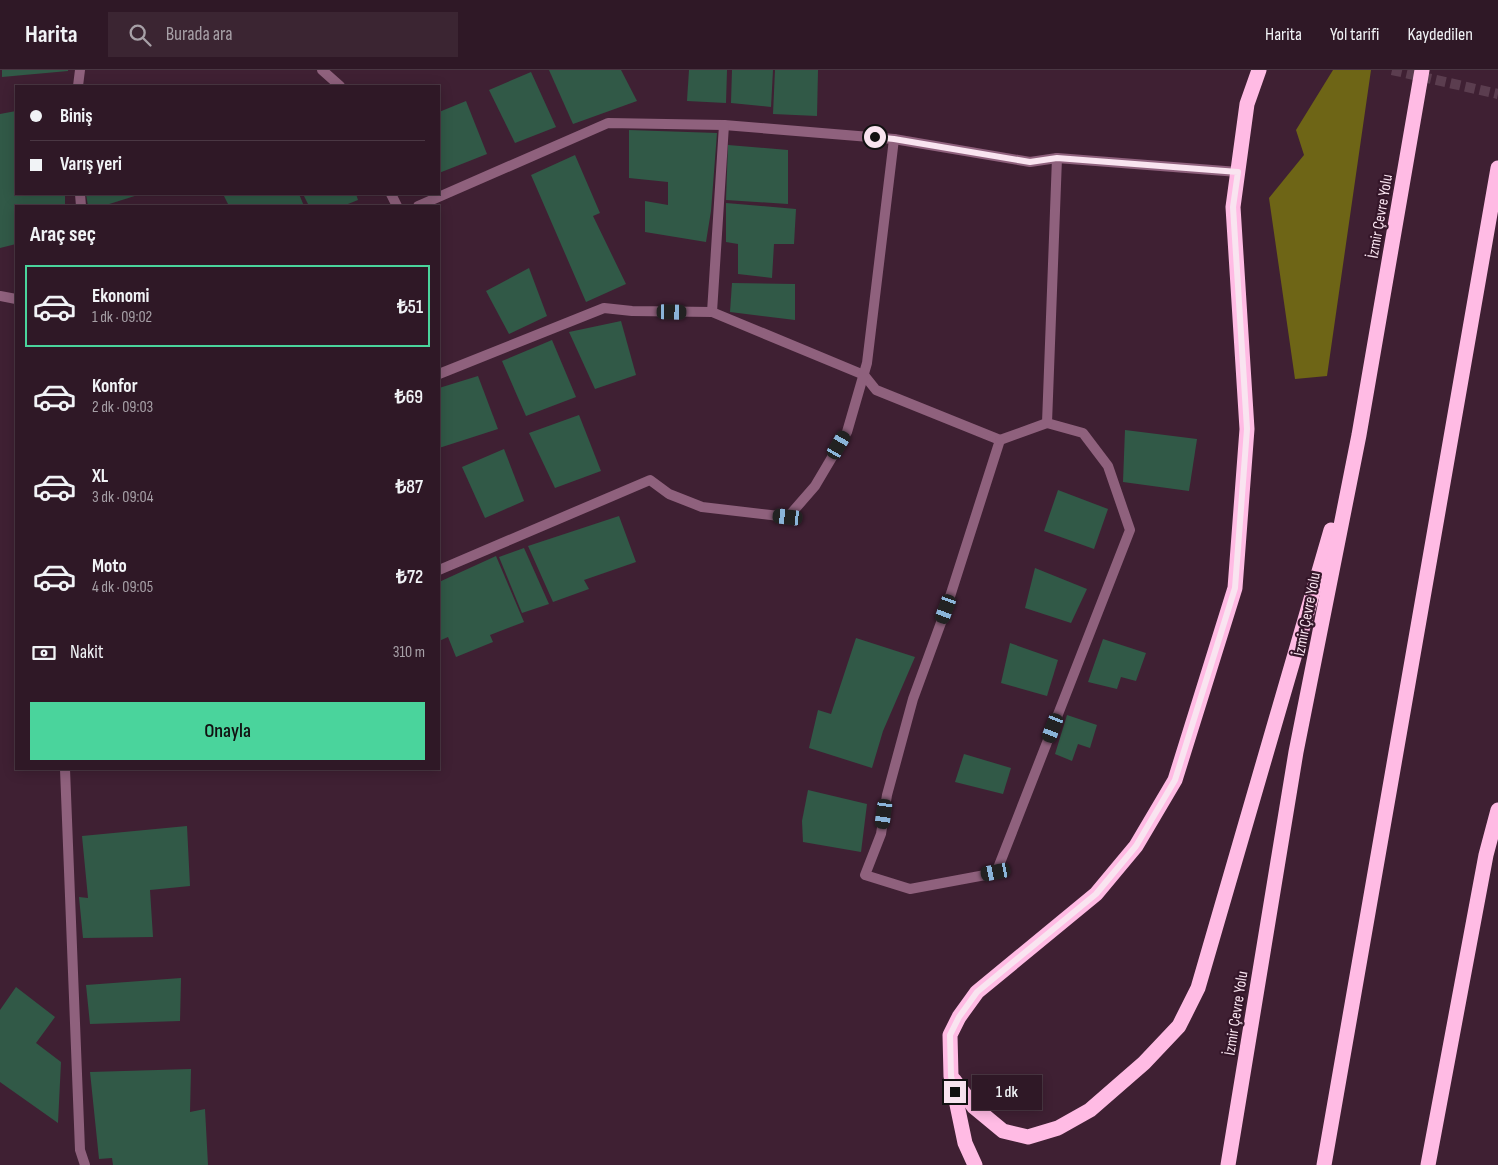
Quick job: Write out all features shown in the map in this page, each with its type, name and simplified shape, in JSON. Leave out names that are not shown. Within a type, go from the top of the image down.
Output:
[{"type":"highway","points":[[975,1165],[966,1143],[951,1076],[950,1035],[959,1017],[977,992],[1096,894],[1136,846],[1175,780],[1235,588],[1247,429],[1233,207],[1247,104],[1259,70]]},
{"type":"highway","name":"İzmir Çevre Yolu","points":[[1228,1165],[1296,752],[1359,435],[1422,70]]},
{"type":"highway","points":[[1324,1165],[1498,168]]},
{"type":"highway","points":[[951,1076],[974,1107],[1003,1131],[1028,1137],[1058,1128],[1090,1110],[1144,1063],[1179,1026],[1198,988],[1359,435]]},
{"type":"highway","points":[[1428,1165],[1486,855],[1498,810]]},
{"type":"street","points":[[78,85],[80,70]]},
{"type":"street","points":[[322,70],[339,85]]},
{"type":"street","points":[[420,205],[608,124],[724,126],[894,139],[1030,162],[1057,158],[1238,172]]},
{"type":"street","points":[[712,312],[724,126]]},
{"type":"street","points":[[440,570],[650,480],[669,494],[702,507],[788,517],[815,486],[847,432],[864,375],[894,139]]},
{"type":"street","points":[[1047,423],[1057,158]]},
{"type":"street","points":[[0,296],[15,299]]},
{"type":"street","points":[[440,374],[604,308],[632,311],[712,312],[864,375],[876,390],[1000,440],[1047,423],[1083,433],[1108,466],[1130,530],[996,872],[910,889],[865,875],[881,834],[887,795],[913,699],[946,609],[1000,440]]},
{"type":"street","points":[[65,770],[80,1150],[85,1165]]},
{"type":"shaded area","points":[[1333,70],[1371,70],[1327,376],[1295,379],[1269,198],[1304,155],[1296,130]]},
{"type":"building","points":[[2,70],[68,70],[68,71],[2,77]]},
{"type":"building","points":[[549,70],[621,70],[637,101],[573,124]]},
{"type":"building","points":[[689,70],[727,70],[726,103],[687,101]]},
{"type":"building","points":[[732,70],[773,70],[771,107],[731,103]]},
{"type":"building","points":[[775,70],[818,70],[817,116],[773,114]]},
{"type":"building","points":[[531,72],[556,127],[515,143],[489,90]]},
{"type":"building","points":[[466,101],[487,154],[440,173],[440,112]]},
{"type":"building","points":[[15,111],[15,195],[65,195],[65,205],[15,205],[15,244],[0,248],[0,114]]},
{"type":"building","points":[[629,130],[717,133],[711,211],[706,242],[645,232],[645,201],[668,205],[668,182],[629,178]]},
{"type":"building","points":[[728,145],[788,150],[788,204],[726,200]]},
{"type":"building","points":[[575,155],[600,213],[593,216],[626,284],[586,302],[531,175]]},
{"type":"building","points":[[86,195],[138,195],[106,205],[88,205]]},
{"type":"building","points":[[224,195],[299,195],[304,205],[228,205]]},
{"type":"building","points":[[304,195],[356,195],[358,200],[346,205],[308,205]]},
{"type":"building","points":[[726,203],[796,209],[794,244],[774,244],[772,278],[738,274],[738,244],[726,242]]},
{"type":"building","points":[[529,268],[547,316],[509,334],[486,291]]},
{"type":"building","points":[[732,283],[795,284],[795,320],[730,312]]},
{"type":"building","points":[[621,321],[636,375],[595,389],[569,332]]},
{"type":"building","points":[[552,340],[576,397],[526,416],[502,361]]},
{"type":"building","points":[[478,376],[498,429],[440,448],[440,388]]},
{"type":"building","points":[[579,415],[601,471],[555,488],[529,433]]},
{"type":"building","points":[[1125,430],[1197,439],[1189,491],[1123,482]]},
{"type":"building","points":[[504,449],[524,501],[485,518],[462,467]]},
{"type":"building","points":[[1058,490],[1108,509],[1094,549],[1044,531]]},
{"type":"building","points":[[619,516],[636,562],[584,580],[589,589],[553,602],[528,546]]},
{"type":"building","points":[[524,548],[549,604],[522,613],[499,557]]},
{"type":"building","points":[[496,556],[524,622],[490,635],[493,642],[456,657],[448,637],[440,641],[440,582]]},
{"type":"building","points":[[1035,568],[1087,589],[1071,623],[1025,608]]},
{"type":"building","points":[[856,638],[915,657],[883,731],[872,768],[809,748],[818,710],[831,714]]},
{"type":"building","points":[[1103,639],[1146,653],[1136,681],[1121,677],[1117,689],[1088,682]]},
{"type":"building","points":[[1010,643],[1058,660],[1047,696],[1001,683]]},
{"type":"building","points":[[1067,715],[1097,725],[1090,748],[1078,744],[1072,761],[1055,754]]},
{"type":"building","points":[[964,754],[1011,768],[1003,794],[955,782]]},
{"type":"building","points":[[808,790],[867,804],[861,852],[803,842],[802,821]]},
{"type":"building","points":[[187,826],[190,886],[150,890],[153,937],[83,938],[79,897],[88,898],[82,836]]},
{"type":"building","points":[[181,978],[180,1021],[90,1024],[86,985]]},
{"type":"building","points":[[16,987],[55,1017],[36,1043],[61,1062],[58,1123],[0,1082],[0,1010]]},
{"type":"building","points":[[191,1069],[190,1112],[205,1109],[208,1165],[113,1165],[112,1158],[99,1159],[90,1072]]},
{"type":"tunnel","points":[[1392,70],[1498,94]]},
{"type":"route","points":[[875,137],[1030,162],[1057,158],[1238,172],[1233,207],[1247,429],[1235,588],[1175,780],[1136,846],[1096,894],[977,992],[959,1017],[950,1035],[951,1076],[955,1092]]}]
